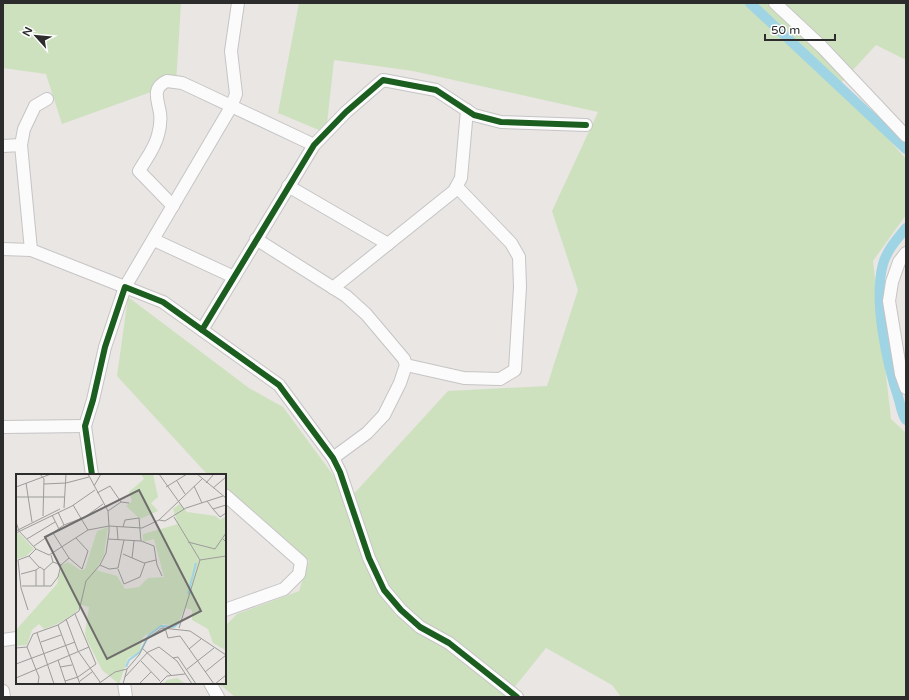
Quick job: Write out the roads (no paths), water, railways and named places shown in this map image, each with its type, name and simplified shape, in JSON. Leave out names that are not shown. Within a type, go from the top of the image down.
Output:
[{"type":"street","points":[[92,474],[85,426],[93,400],[105,347],[125,287],[231,107],[236,94],[231,51],[238,3]]},
{"type":"street","points":[[775,3],[822,47],[906,136]]},
{"type":"street","points":[[174,206],[139,171],[152,151],[158,135],[160,120],[156,98],[157,89],[163,83],[171,80],[193,88],[314,145]]},
{"type":"street","points":[[202,330],[314,145],[346,112],[383,80],[436,90],[474,115],[501,122],[586,125]]},
{"type":"street","points":[[31,250],[21,145],[24,130],[35,106],[47,99]]},
{"type":"street","points":[[332,288],[450,195],[457,187],[460,178],[467,110]]},
{"type":"street","points":[[3,146],[21,145]]},
{"type":"street","points":[[288,186],[388,244]]},
{"type":"street","points":[[406,365],[464,378],[500,379],[515,370],[520,287],[519,258],[511,243],[457,187]]},
{"type":"street","points":[[256,239],[346,296],[366,314],[404,359],[406,365],[384,415],[367,433],[332,458]]},
{"type":"street","points":[[154,240],[234,278]]},
{"type":"street","points":[[3,249],[31,250],[163,302],[278,385],[332,458],[340,472],[369,558],[384,590],[401,610],[420,627],[449,643],[517,697]]},
{"type":"street","points":[[904,260],[892,282],[889,301],[901,374],[906,388]]},
{"type":"street","points":[[3,427],[85,426]]},
{"type":"street","points":[[226,496],[301,562],[299,574],[284,589],[226,610]]},
{"type":"street","points":[[3,640],[16,638]]},
{"type":"street","points":[[124,684],[126,697]]},
{"type":"street","points":[[3,691],[4,697]]},
{"type":"waterway","points":[[750,3],[906,149]]},
{"type":"waterway","points":[[906,228],[887,254],[880,279],[881,314],[886,351],[902,411],[906,420]]}]
